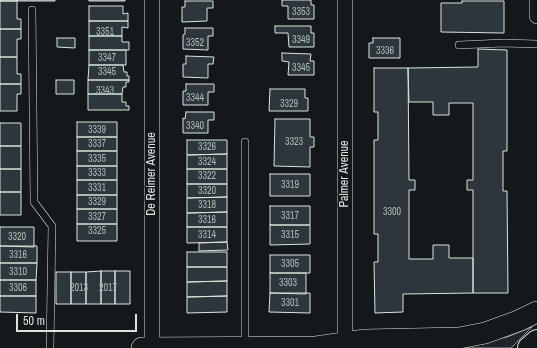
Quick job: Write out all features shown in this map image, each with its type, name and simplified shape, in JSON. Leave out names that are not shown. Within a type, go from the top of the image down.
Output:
[{"type":"highway","points":[[530,348],[537,341]]},
{"type":"street","name":"De Reimer Avenue","points":[[152,0],[152,348]]},
{"type":"street","name":"Palmer Avenue","points":[[345,0],[345,346]]},
{"type":"street","points":[[537,0],[537,16]]},
{"type":"street","points":[[142,348],[316,347],[345,346],[365,340],[459,338],[485,333],[518,321],[537,312]]},
{"type":"lane","points":[[32,10],[34,202],[52,226],[50,348]]},
{"type":"lane","points":[[459,45],[503,43],[537,44]]},
{"type":"lane","points":[[245,142],[255,348]]},
{"type":"shaded area","points":[[532,327],[511,348],[451,348],[507,337]]},
{"type":"building","points":[[17,0],[17,1],[0,1]]},
{"type":"building","points":[[55,0],[55,1],[17,1]]},
{"type":"building","points":[[125,0],[125,1],[89,1]]},
{"type":"building","points":[[282,0],[311,0],[311,5],[314,5],[314,19],[288,19],[288,6],[282,6]]},
{"type":"building","points":[[0,1],[17,1],[17,19],[21,19],[21,29],[0,29]]},
{"type":"building","points":[[185,1],[213,1],[213,8],[207,8],[207,21],[182,22],[182,7],[185,7]]},
{"type":"building","points":[[462,1],[504,1],[504,33],[441,32],[441,3],[462,3]]},
{"type":"building","points":[[89,6],[123,6],[123,14],[128,13],[128,21],[89,21]]},
{"type":"building","points":[[89,21],[128,21],[128,28],[122,27],[122,36],[89,36]]},
{"type":"building","points":[[275,26],[311,26],[311,33],[314,33],[314,47],[289,47],[288,33],[275,33]]},
{"type":"building","points":[[185,28],[213,28],[213,36],[208,36],[208,50],[183,49],[183,35],[185,34]]},
{"type":"building","points":[[0,29],[21,29],[21,39],[17,39],[17,57],[0,57]]},
{"type":"building","points":[[89,36],[122,36],[122,42],[129,42],[129,50],[89,50]]},
{"type":"building","points":[[57,38],[75,38],[75,48],[57,47]]},
{"type":"building","points":[[373,38],[400,38],[400,58],[369,58],[369,43],[373,43]]},
{"type":"building","points":[[478,49],[507,50],[507,151],[503,151],[503,191],[507,191],[508,293],[473,293],[473,190],[467,190],[467,180],[473,180],[473,103],[449,103],[449,115],[433,115],[433,102],[409,102],[408,68],[478,67]]},
{"type":"building","points":[[89,50],[126,50],[126,65],[89,65]]},
{"type":"building","points":[[282,53],[311,54],[310,61],[314,61],[314,75],[288,75],[289,62],[282,61]]},
{"type":"building","points":[[186,56],[214,57],[213,64],[208,64],[208,78],[183,77],[183,64],[186,64]]},
{"type":"building","points":[[0,57],[17,57],[17,74],[21,74],[21,84],[0,84]]},
{"type":"building","points":[[89,65],[123,65],[124,72],[127,72],[129,80],[88,80]]},
{"type":"building","points":[[374,68],[408,68],[409,180],[415,180],[415,190],[409,190],[409,259],[433,259],[433,245],[449,245],[449,258],[473,258],[473,293],[403,294],[403,312],[375,313],[374,262],[378,262],[378,234],[374,234],[374,140],[378,140],[378,112],[374,112]]},
{"type":"building","points":[[56,80],[74,80],[74,94],[56,94]]},
{"type":"building","points":[[88,80],[129,80],[129,82],[126,82],[126,87],[123,87],[122,94],[88,94]]},
{"type":"building","points":[[0,84],[21,84],[21,94],[17,94],[17,111],[0,111]]},
{"type":"building","points":[[186,84],[214,84],[214,92],[208,92],[208,105],[183,105],[183,91],[186,91]]},
{"type":"building","points":[[270,89],[305,89],[305,98],[308,98],[308,111],[269,111]]},
{"type":"building","points":[[88,94],[122,94],[122,102],[126,102],[126,106],[129,106],[129,110],[88,110]]},
{"type":"building","points":[[186,112],[214,112],[214,120],[208,120],[208,133],[183,133],[183,118],[185,119]]},
{"type":"building","points":[[275,119],[310,119],[310,137],[314,137],[314,147],[310,147],[310,167],[274,166]]},
{"type":"building","points":[[77,122],[117,122],[117,137],[77,137]]},
{"type":"building","points":[[0,123],[21,123],[21,146],[0,146]]},
{"type":"building","points":[[77,137],[117,137],[117,151],[77,151]]},
{"type":"building","points":[[187,140],[227,140],[227,154],[187,155]]},
{"type":"building","points":[[0,146],[21,146],[21,169],[0,169]]},
{"type":"building","points":[[77,151],[117,151],[117,166],[77,166]]},
{"type":"building","points":[[227,154],[227,169],[187,169],[187,155]]},
{"type":"building","points":[[77,166],[117,166],[117,180],[77,180]]},
{"type":"building","points":[[0,169],[21,169],[21,192],[0,192]]},
{"type":"building","points":[[187,169],[227,169],[227,184],[187,184]]},
{"type":"building","points":[[270,174],[310,174],[310,196],[270,196]]},
{"type":"building","points":[[77,180],[117,180],[117,195],[77,195]]},
{"type":"building","points":[[187,184],[227,184],[227,197],[187,198]]},
{"type":"building","points":[[0,192],[21,192],[21,215],[0,215]]},
{"type":"building","points":[[77,195],[117,195],[117,209],[77,209]]},
{"type":"building","points":[[227,197],[227,212],[187,213],[187,198]]},
{"type":"building","points":[[270,206],[310,206],[310,225],[270,225]]},
{"type":"building","points":[[77,209],[117,209],[117,224],[77,224]]},
{"type":"building","points":[[227,212],[227,227],[187,227],[187,213]]},
{"type":"building","points":[[77,224],[117,224],[117,241],[77,241]]},
{"type":"building","points":[[270,225],[310,225],[310,244],[270,245]]},
{"type":"building","points":[[0,227],[34,227],[34,247],[0,246]]},
{"type":"building","points":[[187,227],[227,227],[227,242],[187,243]]},
{"type":"building","points":[[227,242],[228,250],[199,251],[199,243]]},
{"type":"building","points":[[0,246],[37,246],[37,263],[0,263]]},
{"type":"building","points":[[187,252],[227,252],[227,267],[187,267]]},
{"type":"building","points":[[270,255],[310,255],[310,273],[270,273]]},
{"type":"building","points":[[0,263],[37,263],[36,280],[0,280]]},
{"type":"building","points":[[187,267],[227,267],[227,281],[187,282]]},
{"type":"building","points":[[101,271],[101,304],[86,304],[86,272]]},
{"type":"building","points":[[101,271],[115,271],[115,304],[101,304]]},
{"type":"building","points":[[115,271],[130,271],[130,304],[115,304]]},
{"type":"building","points":[[56,272],[71,272],[71,304],[56,304]]},
{"type":"building","points":[[71,272],[86,272],[86,304],[71,304]]},
{"type":"building","points":[[270,273],[306,273],[306,294],[270,293]]},
{"type":"building","points":[[0,280],[36,280],[36,296],[0,296]]},
{"type":"building","points":[[227,281],[227,296],[187,297],[187,282]]},
{"type":"building","points":[[270,293],[310,293],[310,313],[269,312]]},
{"type":"building","points":[[0,296],[36,296],[36,313],[0,312]]},
{"type":"building","points":[[227,296],[227,312],[187,313],[187,297]]}]
